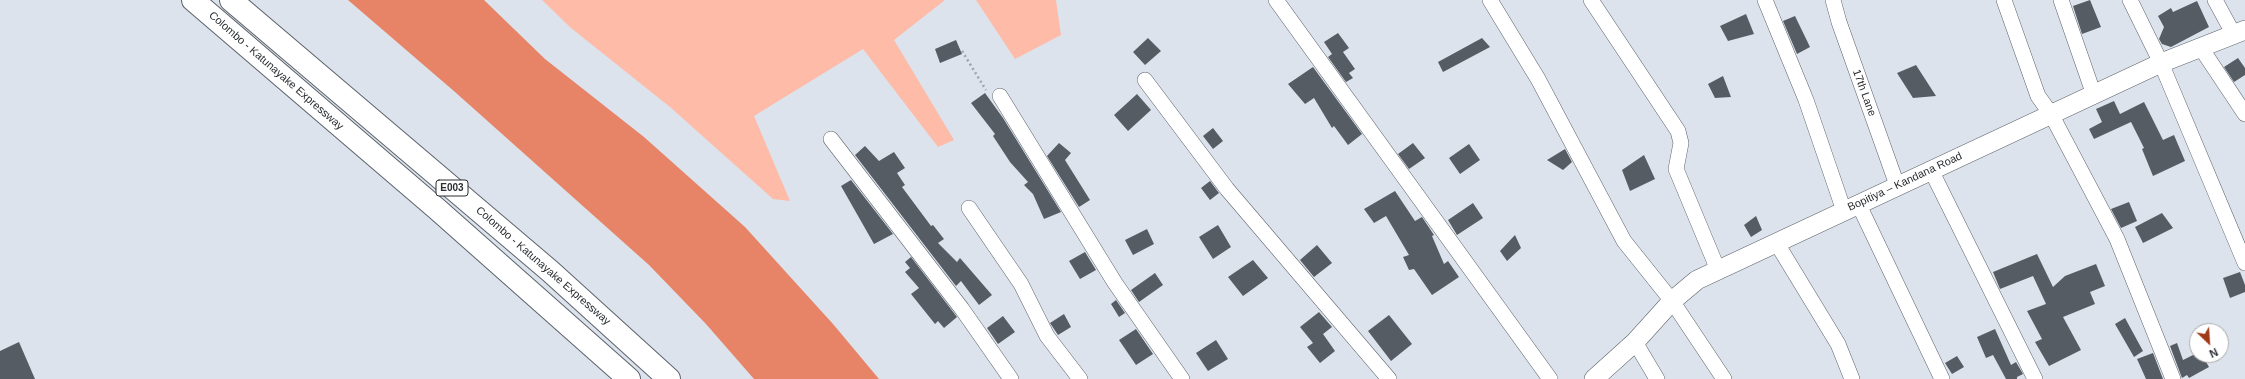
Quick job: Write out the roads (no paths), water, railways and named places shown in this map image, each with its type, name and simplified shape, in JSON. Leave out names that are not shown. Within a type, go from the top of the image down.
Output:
[{"type":"highway","name":"Colombo - Katunayake Expressway","points":[[193,0],[437,209],[629,379]]},
{"type":"highway","name":"Colombo - Katunayake Expressway","points":[[231,0],[544,266],[669,379]]},
{"type":"street","points":[[1276,0],[1550,379]]},
{"type":"street","points":[[1490,0],[1538,79],[1624,242],[1672,301],[1724,379]]},
{"type":"street","points":[[1591,0],[1678,131],[1681,143],[1676,169],[1718,270]]},
{"type":"street","points":[[1765,0],[1851,207],[1942,379]]},
{"type":"street","name":"17th Lane","points":[[1833,0],[1839,22],[1897,185]]},
{"type":"street","points":[[2004,0],[2038,96],[2051,114],[2117,239],[2173,379]]},
{"type":"street","points":[[2061,0],[2094,95]]},
{"type":"street","points":[[2130,0],[2161,63],[2245,263]]},
{"type":"street","points":[[2215,0],[2239,32]]},
{"type":"street","name":"Bopitiya – Kandana Road","points":[[1594,379],[1635,342],[1672,301],[1697,280],[1897,185],[2161,63],[2239,32]]},
{"type":"street","points":[[2201,48],[2245,114]]},
{"type":"street","points":[[1145,80],[1227,190],[1389,379]]},
{"type":"street","points":[[1003,102],[1115,283],[1182,379]]},
{"type":"street","points":[[831,138],[962,309],[1011,379]]},
{"type":"street","points":[[1931,170],[2035,379]]},
{"type":"street","points":[[969,208],[1021,284],[1047,336],[1080,379]]},
{"type":"street","points":[[1776,242],[1838,344],[1852,379]]},
{"type":"street","points":[[1635,342],[1658,379]]}]
